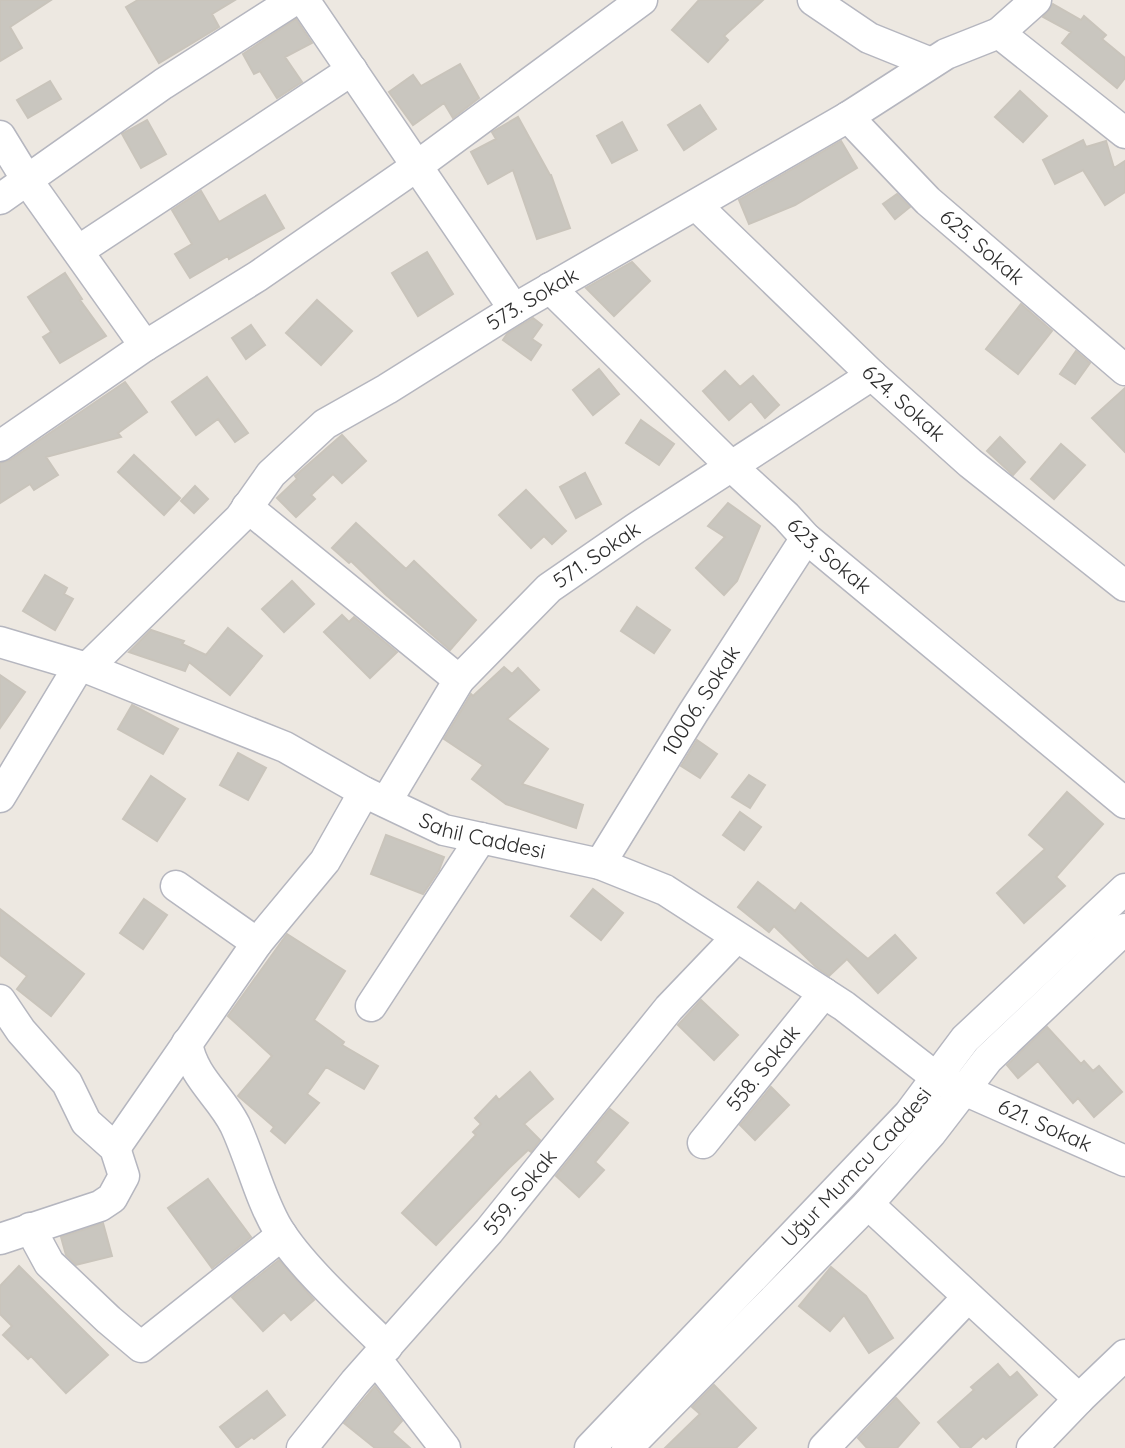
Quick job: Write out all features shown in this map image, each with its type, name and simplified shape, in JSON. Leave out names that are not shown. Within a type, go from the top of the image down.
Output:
[{"type":"street","points":[[0,199],[163,84],[294,0]]},
{"type":"street","points":[[304,0],[514,309]]},
{"type":"street","points":[[0,446],[145,346],[258,276],[417,166],[642,0]]},
{"type":"street","name":"573. Sokak","points":[[0,797],[83,667],[240,518],[271,474],[326,424],[514,309],[848,117],[946,54],[999,33],[1036,0]]},
{"type":"street","points":[[831,5],[869,38],[931,63]]},
{"type":"street","points":[[999,33],[1125,133]]},
{"type":"street","points":[[78,251],[352,70]]},
{"type":"street","name":"625. Sokak","points":[[848,117],[928,201],[1125,370]]},
{"type":"street","points":[[0,136],[27,180],[145,346]]},
{"type":"street","name":"624. Sokak","points":[[696,205],[872,375],[970,463],[1125,586]]},
{"type":"street","name":"623. Sokak","points":[[550,288],[806,538],[1125,803]]},
{"type":"street","name":"571. Sokak","points":[[115,1148],[257,943],[375,797],[459,680],[549,588],[872,375]]},
{"type":"street","points":[[247,507],[459,680]]},
{"type":"street","name":"10006. Sokak","points":[[600,864],[806,538]]},
{"type":"street","name":"Sahil Caddesi","points":[[0,642],[83,667],[285,747],[375,797],[444,830],[600,864],[665,890],[844,1006],[937,1078]]},
{"type":"street","points":[[371,1006],[481,838]]},
{"type":"street","points":[[176,886],[257,943]]},
{"type":"street","name":"Uğur Mumcu Caddesi","points":[[590,1448],[909,1114],[965,1039],[1125,889]]},
{"type":"street","name":"Uğur Mumcu Caddesi","points":[[627,1448],[868,1204],[932,1133],[988,1059],[1125,929]]},
{"type":"street","name":"559. Sokak","points":[[302,1448],[381,1353],[489,1231],[670,1008],[736,938]]},
{"type":"street","name":"558. Sokak","points":[[703,1143],[824,993]]},
{"type":"street","points":[[0,1239],[100,1206],[111,1198],[124,1176],[115,1148],[86,1122],[67,1083],[3,1011]]},
{"type":"street","points":[[187,1043],[190,1060],[197,1073],[234,1124],[268,1210],[282,1235],[381,1353],[445,1448]]},
{"type":"street","name":"621. Sokak","points":[[937,1078],[1125,1161]]},
{"type":"street","points":[[868,1204],[1079,1399]]},
{"type":"street","points":[[30,1228],[49,1263],[141,1347],[282,1235]]},
{"type":"street","points":[[824,1448],[968,1297]]},
{"type":"street","points":[[1032,1448],[1125,1355]]},
{"type":"building","points":[[0,0],[51,0],[10,27],[22,48],[0,61]]},
{"type":"building","points":[[138,0],[235,0],[212,14],[219,27],[159,63],[126,7]]},
{"type":"building","points":[[699,0],[763,0],[724,36],[728,40],[708,62],[672,30]]},
{"type":"building","points":[[1053,4],[1081,20],[1084,16],[1106,35],[1102,39],[1125,58],[1125,78],[1117,88],[1062,43],[1071,32],[1043,17]]},
{"type":"building","points":[[296,19],[312,43],[285,57],[302,82],[277,98],[260,71],[254,74],[243,54]]},
{"type":"building","points":[[460,64],[479,98],[453,118],[444,103],[413,125],[389,92],[413,75],[421,86]]},
{"type":"building","points":[[50,81],[61,99],[28,118],[17,100]]},
{"type":"building","points":[[1020,91],[1047,116],[1023,142],[995,117]]},
{"type":"building","points":[[700,105],[716,129],[684,150],[668,125]]},
{"type":"building","points":[[518,117],[551,175],[570,228],[537,239],[513,170],[488,184],[471,152],[496,139],[492,132]]},
{"type":"building","points":[[147,120],[166,154],[141,168],[122,134]]},
{"type":"building","points":[[622,122],[637,150],[612,163],[597,136]]},
{"type":"building","points":[[1083,140],[1086,147],[1106,141],[1114,168],[1125,161],[1125,192],[1105,205],[1083,170],[1055,184],[1043,160]]},
{"type":"building","points":[[841,141],[857,168],[795,205],[749,224],[739,200]]},
{"type":"building","points":[[201,191],[219,222],[265,195],[284,228],[190,278],[175,254],[192,244],[172,210]]},
{"type":"building","points":[[897,194],[910,207],[895,219],[883,204]]},
{"type":"building","points":[[427,252],[453,294],[418,316],[392,273]]},
{"type":"building","points":[[632,262],[650,281],[614,316],[586,288]]},
{"type":"building","points":[[65,273],[82,299],[80,300],[106,336],[60,363],[43,337],[51,332],[28,297]]},
{"type":"building","points":[[317,300],[352,331],[321,365],[286,333]]},
{"type":"building","points":[[1021,304],[1052,331],[1018,374],[986,349]]},
{"type":"building","points":[[533,318],[542,325],[532,339],[541,345],[531,360],[503,340],[507,334]]},
{"type":"building","points":[[251,325],[265,345],[246,359],[232,338]]},
{"type":"building","points":[[1076,351],[1090,363],[1075,384],[1060,374]]},
{"type":"building","points":[[599,369],[619,394],[593,415],[573,390]]},
{"type":"building","points":[[725,371],[740,387],[753,376],[779,405],[765,418],[751,401],[729,420],[703,391]]},
{"type":"building","points":[[207,377],[248,433],[235,442],[218,419],[196,435],[172,402]]},
{"type":"building","points":[[125,382],[147,412],[118,433],[121,437],[46,457],[58,475],[34,490],[30,484],[0,503],[0,463],[10,460]]},
{"type":"building","points":[[1125,388],[1125,452],[1092,418]]},
{"type":"building","points":[[641,420],[674,444],[659,465],[626,443]]},
{"type":"building","points":[[342,435],[366,461],[342,483],[333,474],[311,495],[315,499],[296,517],[277,498],[297,479],[295,476]]},
{"type":"building","points":[[1000,437],[1025,462],[1013,475],[987,451]]},
{"type":"building","points":[[1061,444],[1085,465],[1054,499],[1031,479]]},
{"type":"building","points":[[134,455],[180,498],[164,515],[118,472]]},
{"type":"building","points":[[585,473],[601,504],[576,518],[560,487]]},
{"type":"building","points":[[195,486],[208,499],[194,513],[181,501]]},
{"type":"building","points":[[526,490],[566,531],[552,544],[544,536],[531,548],[499,515]]},
{"type":"building","points":[[728,503],[760,526],[737,581],[724,595],[696,568],[725,537],[708,526]]},
{"type":"building","points":[[356,523],[406,569],[414,561],[476,620],[450,650],[351,561],[349,563],[332,548]]},
{"type":"building","points":[[45,575],[67,588],[64,594],[73,599],[55,630],[23,611]]},
{"type":"building","points":[[292,581],[314,604],[284,632],[262,609]]},
{"type":"building","points":[[637,607],[670,630],[654,653],[621,631]]},
{"type":"building","points":[[342,615],[349,622],[354,617],[397,652],[370,678],[324,632]]},
{"type":"building","points":[[228,628],[262,656],[230,695],[189,662],[185,671],[129,652],[151,630],[184,641],[182,644],[206,655]]},
{"type":"building","points":[[504,667],[512,674],[518,668],[539,690],[507,719],[548,749],[522,784],[583,805],[576,828],[506,804],[472,779],[483,765],[444,739],[471,694],[473,696]]},
{"type":"building","points":[[0,675],[25,692],[0,728]]},
{"type":"building","points":[[132,705],[178,729],[163,754],[118,729]]},
{"type":"building","points":[[697,740],[717,754],[700,778],[681,766]]},
{"type":"building","points":[[238,753],[266,768],[248,800],[220,785]]},
{"type":"building","points":[[749,775],[765,785],[750,808],[732,797]]},
{"type":"building","points":[[151,776],[185,799],[157,841],[123,819]]},
{"type":"building","points":[[1067,792],[1103,824],[1056,877],[1065,886],[1024,923],[997,893],[1045,849],[1029,835]]},
{"type":"building","points":[[740,812],[761,827],[744,850],[723,835]]},
{"type":"building","points":[[386,835],[444,857],[423,894],[371,874]]},
{"type":"building","points":[[758,882],[795,911],[801,903],[868,959],[895,935],[916,958],[878,993],[847,959],[829,976],[774,926],[769,932],[738,907]]},
{"type":"building","points":[[593,889],[623,913],[601,940],[571,916]]},
{"type":"building","points":[[144,899],[167,915],[143,949],[120,933]]},
{"type":"building","points":[[0,909],[84,974],[51,1016],[17,989],[27,976],[0,955]]},
{"type":"building","points":[[287,934],[345,971],[314,1020],[344,1042],[342,1045],[378,1066],[364,1089],[326,1067],[307,1094],[319,1103],[285,1143],[271,1131],[274,1127],[238,1096],[272,1056],[228,1016]]},
{"type":"building","points":[[701,1000],[738,1035],[714,1060],[678,1025]]},
{"type":"building","points":[[1047,1027],[1081,1064],[1084,1061],[1093,1071],[1099,1066],[1122,1092],[1094,1117],[1078,1098],[1073,1103],[1038,1061],[1018,1078],[1007,1065]]},
{"type":"building","points":[[530,1072],[553,1099],[524,1124],[540,1140],[531,1152],[528,1150],[509,1168],[436,1245],[402,1213],[476,1135],[473,1132],[481,1124],[475,1118],[496,1096],[499,1100]]},
{"type":"building","points":[[771,1087],[789,1105],[755,1140],[740,1125]]},
{"type":"building","points":[[610,1109],[628,1123],[595,1162],[604,1170],[579,1197],[556,1176]]},
{"type":"building","points":[[208,1179],[251,1237],[212,1268],[168,1208]]},
{"type":"building","points":[[103,1223],[112,1256],[76,1265],[66,1255],[61,1237]]},
{"type":"building","points":[[279,1260],[314,1300],[291,1320],[284,1312],[263,1331],[232,1297]]},
{"type":"building","points":[[19,1266],[108,1355],[66,1393],[31,1356],[28,1359],[3,1335],[12,1326],[0,1314],[0,1286]]},
{"type":"building","points":[[831,1267],[866,1296],[893,1338],[869,1353],[844,1315],[830,1331],[799,1306]]},
{"type":"building","points":[[998,1364],[1010,1378],[1017,1372],[1037,1395],[986,1439],[983,1436],[970,1448],[961,1448],[938,1422],[974,1390],[971,1387]]},
{"type":"building","points":[[714,1385],[756,1428],[736,1448],[665,1448],[700,1414],[692,1407]]},
{"type":"building","points":[[375,1386],[402,1421],[392,1432],[410,1448],[375,1448],[344,1423]]},
{"type":"building","points":[[267,1391],[285,1415],[254,1439],[252,1437],[237,1448],[220,1427]]},
{"type":"building","points":[[896,1398],[919,1423],[897,1448],[867,1448],[858,1438]]}]
